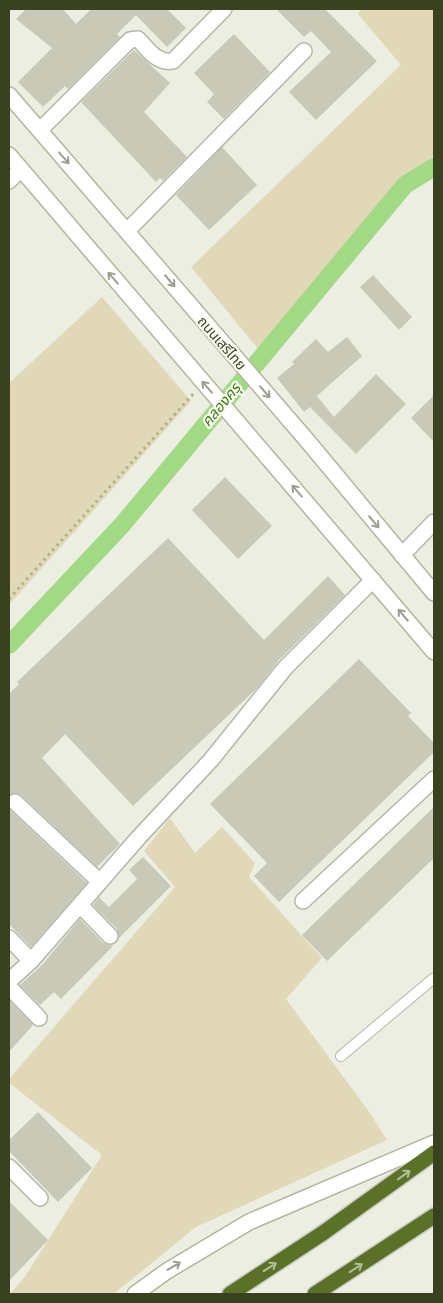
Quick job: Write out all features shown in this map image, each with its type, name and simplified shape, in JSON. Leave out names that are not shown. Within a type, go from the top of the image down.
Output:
[{"type":"highway","points":[[230,1294],[324,1233],[434,1152]]},
{"type":"highway","points":[[315,1294],[431,1219]]},
{"type":"main road","points":[[40,130],[130,40],[138,39],[160,61],[165,63],[173,61],[224,9]]},
{"type":"main road","points":[[127,231],[304,51]]},
{"type":"main road","name":"ถนนเสรีไทย","points":[[9,95],[305,438],[434,593]]},
{"type":"main road","points":[[9,155],[434,652]]},
{"type":"main road","points":[[9,181],[21,169]]},
{"type":"main road","points":[[402,555],[434,522]]},
{"type":"main road","points":[[9,981],[31,961],[211,760],[285,668],[373,580]]},
{"type":"main road","points":[[303,901],[434,779]]},
{"type":"main road","points":[[15,802],[100,882]]},
{"type":"main road","points":[[80,905],[110,936]]},
{"type":"main road","points":[[9,938],[31,961]]},
{"type":"main road","points":[[9,987],[39,1018]]},
{"type":"main road","points":[[135,1294],[167,1271],[249,1222],[434,1143]]},
{"type":"main road","points":[[9,1167],[40,1198]]},
{"type":"lane","points":[[341,1056],[434,978]]},
{"type":"path","points":[[9,599],[197,390]]},
{"type":"shaded area","points":[[362,9],[434,9],[434,156],[399,180],[259,350],[191,267],[401,65],[358,14]]},
{"type":"shaded area","points":[[102,297],[191,401],[9,605],[9,383]]},
{"type":"shaded area","points":[[170,818],[195,853],[222,827],[255,863],[249,877],[322,958],[286,999],[370,1113],[387,1140],[196,1227],[114,1294],[10,1294],[26,1275],[102,1155],[9,1083],[9,1079],[175,887],[144,851]]},
{"type":"building","points":[[26,9],[63,9],[76,24],[91,9],[167,9],[186,28],[167,47],[136,15],[117,34],[120,37],[68,89],[65,86],[43,107],[18,82],[52,48],[16,19]]},
{"type":"building","points":[[276,9],[325,9],[377,61],[316,120],[289,92],[331,52],[311,31],[304,37]]},
{"type":"building","points":[[234,34],[270,72],[224,119],[207,102],[214,94],[194,73]]},
{"type":"building","points":[[134,50],[170,83],[144,112],[187,157],[163,181],[160,178],[156,182],[81,102]]},
{"type":"building","points":[[222,147],[257,185],[209,230],[176,195]]},
{"type":"building","points":[[373,275],[412,317],[399,330],[360,287]]},
{"type":"building","points":[[347,337],[362,356],[317,396],[334,417],[376,374],[406,404],[356,454],[310,407],[304,412],[277,378],[294,364],[292,362],[316,339],[328,352]]},
{"type":"building","points":[[434,395],[434,442],[411,418]]},
{"type":"building","points":[[225,477],[272,526],[238,559],[192,510]]},
{"type":"building","points":[[168,538],[264,640],[328,576],[345,595],[278,661],[258,687],[133,806],[65,734],[42,758],[120,844],[97,867],[21,795],[17,793],[9,795],[9,694],[19,684],[17,682]]},
{"type":"building","points":[[359,659],[411,713],[408,716],[434,743],[434,752],[279,902],[254,876],[267,863],[210,804]]},
{"type":"building","points":[[434,807],[434,858],[327,961],[302,935]]},
{"type":"building","points":[[9,809],[87,883],[31,947],[9,924]]},
{"type":"building","points":[[143,857],[171,886],[119,938],[117,929],[93,905],[99,897],[109,907],[137,879],[129,870]]},
{"type":"building","points":[[80,919],[103,943],[113,946],[61,999],[54,992],[40,1005],[20,985],[43,964]]},
{"type":"building","points":[[9,1000],[33,1025],[9,1052]]},
{"type":"building","points":[[38,1112],[92,1168],[58,1202],[9,1151],[9,1140]]},
{"type":"building","points":[[9,1201],[48,1240],[9,1281]]},
{"type":"waterway","name":"คลองครุ","points":[[9,645],[122,525],[405,185],[434,167]]}]
